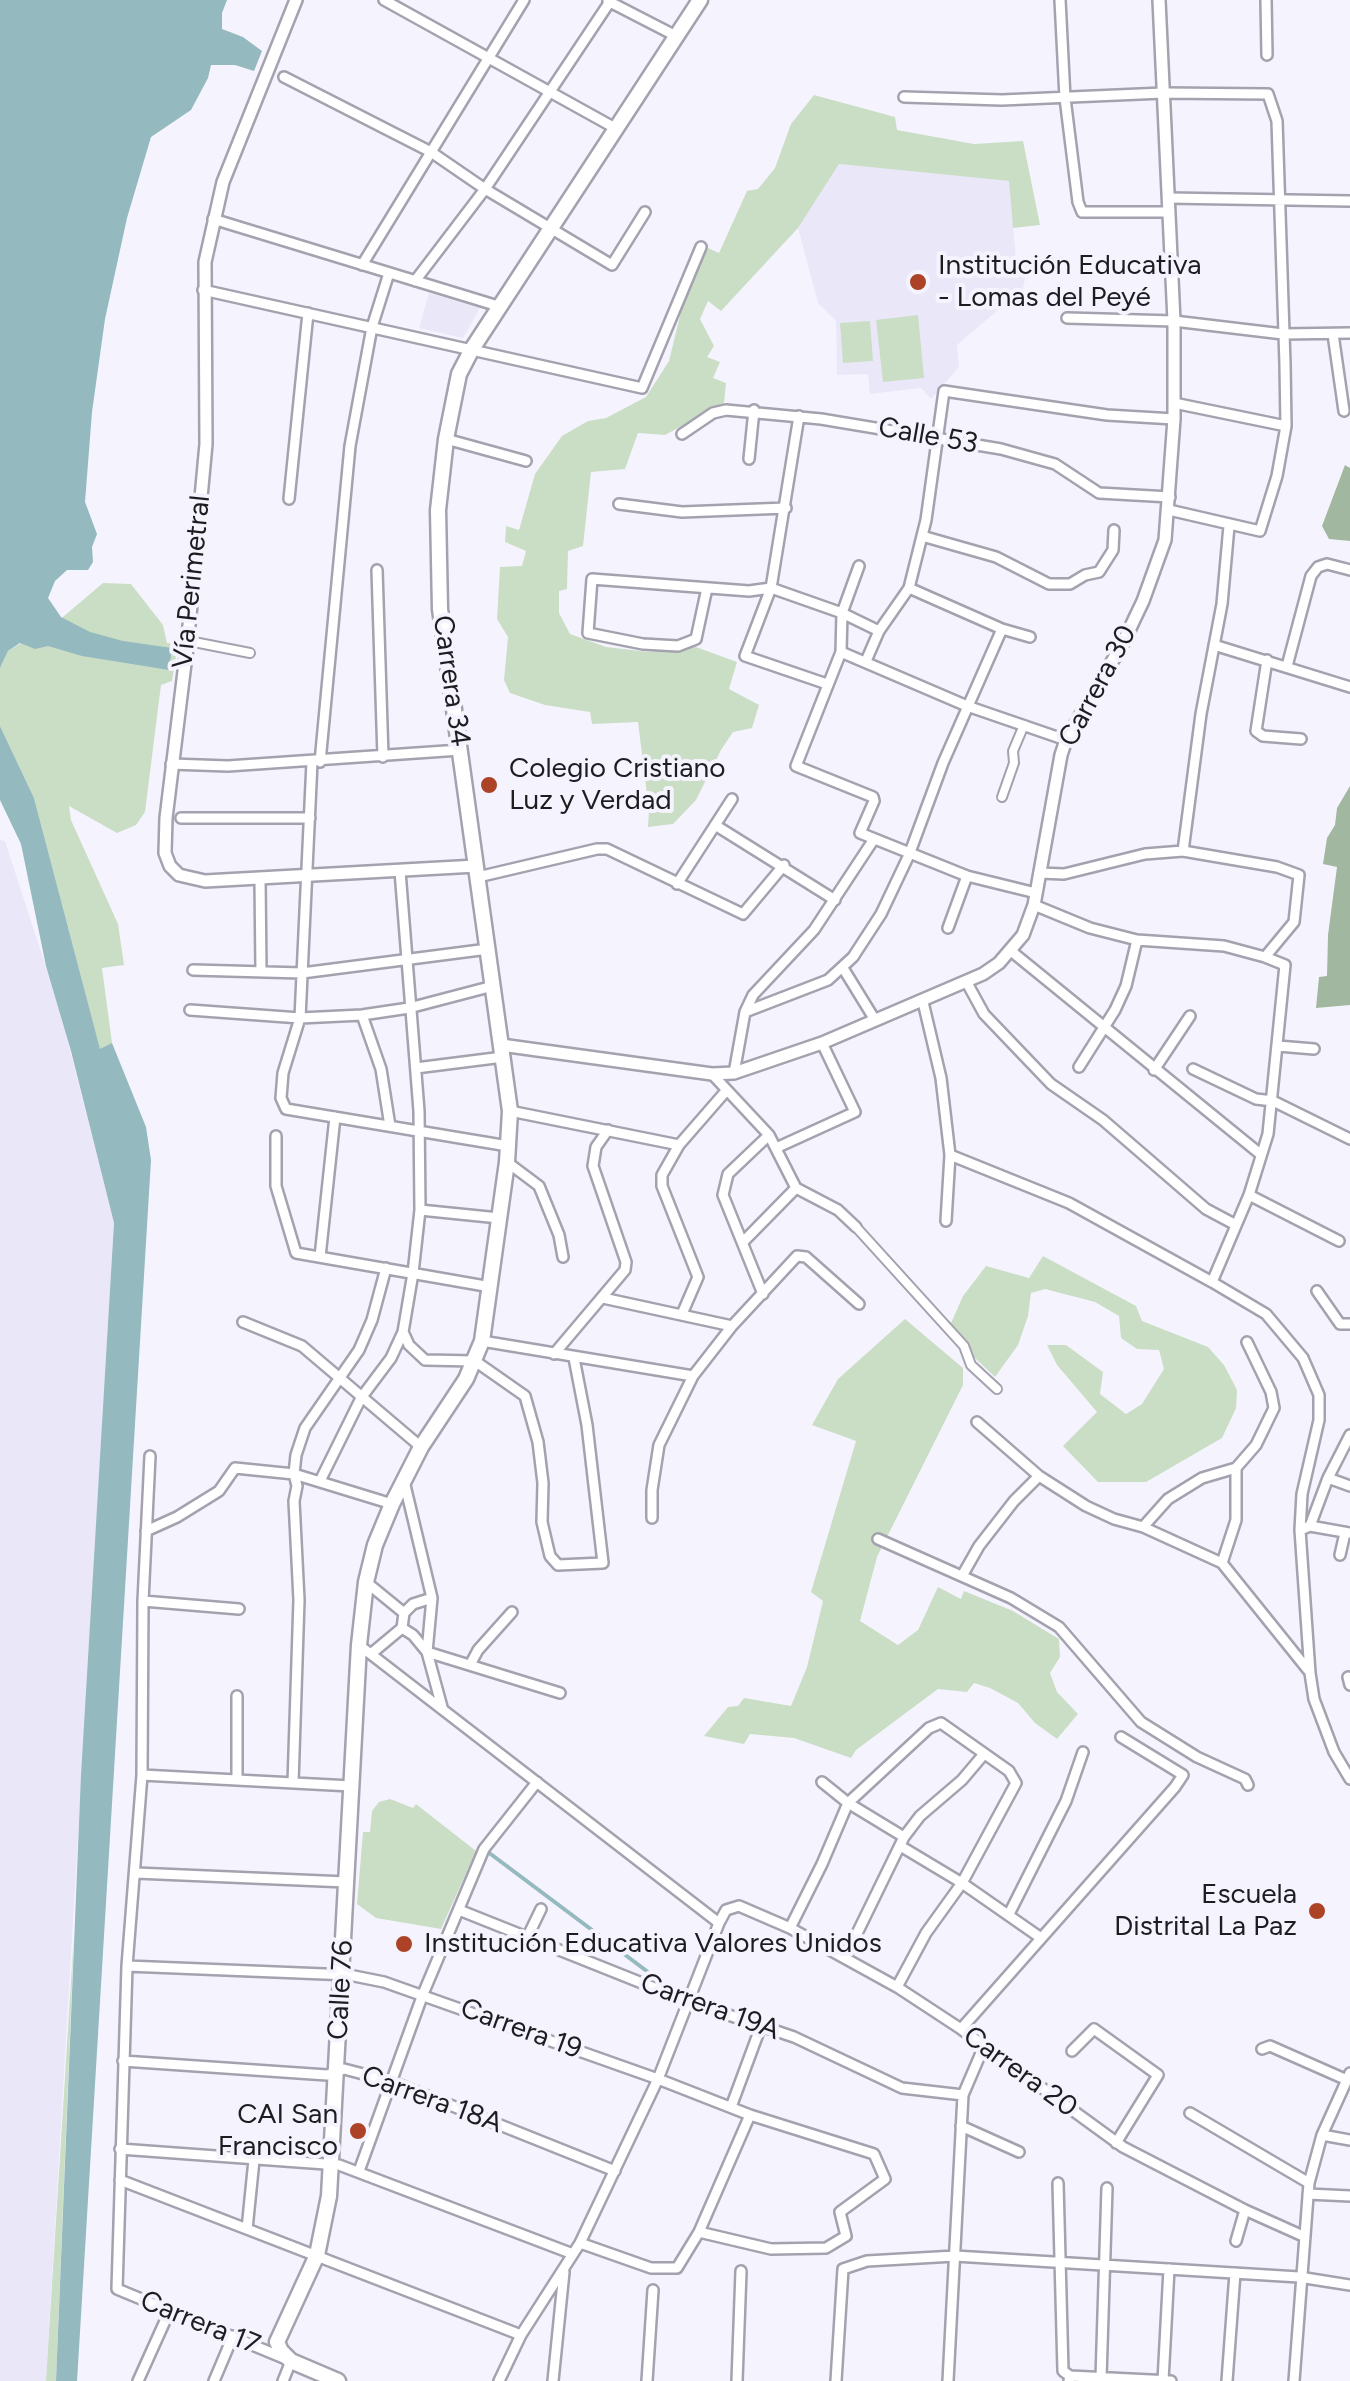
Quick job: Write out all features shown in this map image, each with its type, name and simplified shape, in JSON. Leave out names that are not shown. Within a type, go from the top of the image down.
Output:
[{"type":"main road","name":"Carrera 34","points":[[366,1582],[392,1504],[421,1447],[475,1361],[482,1341],[507,1154],[510,1111],[440,610],[438,510],[459,374],[498,306],[700,0]]},
{"type":"main road","name":"Calle 76","points":[[290,2361],[277,2342],[317,2256],[328,2196],[351,1786],[366,1649],[366,1582]]},
{"type":"main road","name":"Carrera 17","points":[[290,2361],[338,2381]]},
{"type":"street","name":"Vía Perimetral","points":[[296,0],[224,182],[203,290],[206,444],[190,645],[181,688],[164,836],[170,866],[191,880],[400,871],[477,872]]},
{"type":"street","points":[[384,0],[615,128]]},
{"type":"street","points":[[362,264],[524,0]]},
{"type":"street","points":[[1060,0],[1065,98],[1082,212],[1168,205],[1350,201]]},
{"type":"street","name":"Carrera 30","points":[[502,1051],[712,1074],[734,1073],[822,1043],[983,974],[1011,951],[1023,935],[1035,899],[1050,806],[1066,740],[1143,601],[1165,540],[1174,419],[1174,321],[1159,0]]},
{"type":"street","points":[[1266,0],[1267,55]]},
{"type":"street","points":[[415,281],[552,93],[609,1],[676,36]]},
{"type":"street","points":[[284,77],[431,152],[612,265],[645,212]]},
{"type":"street","points":[[904,98],[1268,94],[1278,121],[1286,426],[1174,403]]},
{"type":"street","points":[[214,220],[498,306]]},
{"type":"street","points":[[203,290],[642,388],[701,248]]},
{"type":"street","points":[[388,273],[372,328],[350,446],[310,818],[300,1018],[291,1039],[281,1098],[286,1109],[420,1131],[507,1154],[539,1186],[559,1235],[563,1257]]},
{"type":"street","points":[[289,499],[308,313]]},
{"type":"street","points":[[1067,318],[1174,321],[1284,334],[1350,333]]},
{"type":"street","points":[[1333,334],[1344,412]]},
{"type":"street","points":[[866,661],[880,630],[909,588],[922,536],[944,390],[1106,415],[1174,419]]},
{"type":"street","points":[[749,460],[754,410]]},
{"type":"street","name":"Calle 53","points":[[682,434],[713,413],[754,410],[939,437],[1056,464],[1098,494],[1169,503],[1229,526],[1260,531],[1286,426]]},
{"type":"street","points":[[799,416],[771,588],[745,656],[827,684]]},
{"type":"street","points":[[446,439],[526,460]]},
{"type":"street","points":[[618,504],[682,512],[786,508]]},
{"type":"street","points":[[1182,851],[1200,714],[1222,604],[1229,526]]},
{"type":"street","points":[[922,536],[996,556],[1049,584],[1070,584],[1099,572],[1113,550],[1114,530]]},
{"type":"street","points":[[1287,666],[1311,576],[1327,564],[1350,570]]},
{"type":"street","points":[[859,566],[842,612],[840,652],[796,766],[873,796],[860,833],[909,855],[1035,899],[1090,928],[1137,940],[1205,943],[1286,964],[1268,1134],[1249,1196],[1212,1282]]},
{"type":"street","points":[[376,570],[383,757]]},
{"type":"street","points":[[707,588],[696,639],[678,646],[643,644],[588,633],[592,579],[749,591],[771,588],[842,612],[880,630]]},
{"type":"street","points":[[909,588],[1002,629],[1030,637]]},
{"type":"street","points":[[745,1012],[828,980],[843,968],[882,914],[1002,629]]},
{"type":"street","points":[[190,645],[250,652]]},
{"type":"street","points":[[1214,645],[1350,686]]},
{"type":"street","points":[[840,652],[967,706],[1066,740]]},
{"type":"street","points":[[1267,660],[1256,730],[1263,736],[1301,739]]},
{"type":"street","points":[[1002,797],[1014,763],[1012,750],[1024,725]]},
{"type":"street","points":[[171,764],[316,762],[460,750]]},
{"type":"street","points":[[678,884],[732,798]]},
{"type":"street","points":[[182,818],[310,818]]},
{"type":"street","points":[[715,825],[835,900]]},
{"type":"street","points":[[734,1073],[745,1012],[764,980],[814,930],[874,839]]},
{"type":"street","points":[[477,872],[597,849],[616,852],[743,914],[784,865]]},
{"type":"street","points":[[1039,872],[1064,874],[1145,854],[1182,851],[1295,873],[1301,882],[1294,922],[1264,956]]},
{"type":"street","points":[[320,1481],[361,1398],[391,1358],[403,1332],[413,1273],[420,1210],[420,1131],[400,871]]},
{"type":"street","points":[[948,928],[967,876]]},
{"type":"street","points":[[260,879],[261,972]]},
{"type":"street","points":[[1078,1067],[1105,1029],[1126,986],[1137,940]]},
{"type":"street","points":[[193,970],[302,973],[488,949]]},
{"type":"street","points":[[1011,951],[1260,1153]]},
{"type":"street","points":[[843,968],[875,1020]]},
{"type":"street","points":[[966,981],[984,1014],[1051,1084],[1103,1120],[1206,1210],[1236,1225]]},
{"type":"street","points":[[190,1010],[300,1018],[362,1015],[410,1008],[493,986]]},
{"type":"street","points":[[924,1002],[941,1078],[950,1155],[946,1220]]},
{"type":"street","points":[[362,1015],[380,1070],[390,1126]]},
{"type":"street","points":[[1154,1070],[1190,1016]]},
{"type":"street","points":[[776,1148],[855,1112],[822,1043]]},
{"type":"street","points":[[1278,1046],[1314,1049]]},
{"type":"street","points":[[416,1068],[502,1051]]},
{"type":"street","points":[[1193,1068],[1350,1139]]},
{"type":"street","points":[[712,1074],[769,1135],[796,1188],[838,1210],[856,1227],[964,1346],[971,1365],[997,1390]]},
{"type":"street","points":[[682,1314],[698,1277],[662,1186],[666,1165],[726,1091]]},
{"type":"street","points":[[510,1111],[679,1145]]},
{"type":"street","points":[[320,1257],[335,1117]]},
{"type":"street","points":[[554,1354],[621,1278],[626,1262],[593,1166],[596,1147],[608,1130]]},
{"type":"street","points":[[764,1294],[723,1195],[728,1174],[769,1135]]},
{"type":"street","points":[[276,1136],[276,1186],[296,1253],[491,1287]]},
{"type":"street","points":[[950,1155],[1069,1203],[1212,1282],[1275,1322],[1303,1358],[1319,1395],[1319,1420],[1302,1494],[1310,1672],[1314,1699],[1334,1752],[1350,1779]]},
{"type":"street","points":[[743,1242],[796,1188]]},
{"type":"street","points":[[1249,1196],[1339,1241]]},
{"type":"street","points":[[420,1210],[500,1218]]},
{"type":"street","points":[[652,1518],[659,1445],[693,1376],[732,1326],[797,1256],[806,1257],[859,1304]]},
{"type":"street","points":[[293,1783],[299,1600],[294,1474],[305,1428],[359,1350],[386,1268]]},
{"type":"street","points":[[1317,1292],[1340,1324],[1350,1324]]},
{"type":"street","points":[[603,1298],[732,1326]]},
{"type":"street","points":[[243,1322],[302,1346],[421,1447]]},
{"type":"street","points":[[403,1332],[425,1360],[475,1361],[525,1396],[538,1442],[542,1522],[553,1562],[603,1563],[587,1425],[574,1358]]},
{"type":"street","points":[[482,1341],[693,1376]]},
{"type":"street","points":[[1143,1527],[1168,1499],[1202,1478],[1236,1468],[1256,1445],[1274,1408],[1271,1392],[1247,1342]]},
{"type":"street","points":[[977,1422],[1039,1476],[1086,1506],[1222,1563],[1310,1672]]},
{"type":"street","points":[[1305,1528],[1350,1436]]},
{"type":"street","points":[[150,1456],[143,1601],[142,1775],[127,1966],[120,2180],[521,2335]]},
{"type":"street","points":[[146,1531],[219,1491],[235,1468],[294,1474],[392,1504]]},
{"type":"street","points":[[1222,1563],[1236,1520],[1236,1468]]},
{"type":"street","points":[[962,1576],[978,1546],[1039,1476]]},
{"type":"street","points":[[1328,1478],[1350,1486]]},
{"type":"street","points":[[404,1480],[432,1598],[428,1652],[442,1707]]},
{"type":"street","points":[[1305,1528],[1348,1534],[1340,1555]]},
{"type":"street","points":[[878,1538],[1010,1598],[1059,1627],[1141,1722],[1197,1756],[1246,1779],[1248,1785]]},
{"type":"street","points":[[366,1582],[404,1613]]},
{"type":"street","points":[[402,1628],[404,1613],[413,1604],[432,1598]]},
{"type":"street","points":[[143,1601],[239,1609]]},
{"type":"street","points":[[470,1665],[478,1650],[512,1612]]},
{"type":"street","points":[[402,1628],[366,1649],[720,1923],[658,2078],[615,2171],[580,2242],[521,2335],[499,2381]]},
{"type":"street","points":[[402,1628],[428,1652],[560,1693]]},
{"type":"street","points":[[237,1696],[237,1780]]},
{"type":"street","points":[[790,1928],[848,1803],[935,1724],[941,1723],[1009,1771],[1016,1783],[962,1883],[926,1933],[897,1987]]},
{"type":"street","points":[[961,2029],[1176,1788],[1182,1775],[1121,1737]]},
{"type":"street","points":[[1009,1914],[1066,1801],[1083,1752]]},
{"type":"street","points":[[846,1958],[903,1842],[920,1816],[962,1780],[984,1754]]},
{"type":"street","points":[[142,1775],[351,1786]]},
{"type":"street","points":[[359,2171],[422,1994],[484,1849],[538,1782]]},
{"type":"street","points":[[822,1782],[1041,1938]]},
{"type":"street","points":[[136,1873],[346,1882]]},
{"type":"street","name":"Carrera 20","points":[[720,1923],[726,1910],[739,1906],[846,1958],[961,2029],[1116,2143],[1302,2236]]},
{"type":"street","points":[[526,1938],[541,1909]]},
{"type":"street","name":"Carrera 19A","points":[[459,1910],[688,2001],[794,2037],[902,2088],[962,2095]]},
{"type":"street","name":"Carrera 19","points":[[127,1966],[342,1975],[384,1982],[658,2078],[750,2116],[874,2154],[885,2179],[840,2212],[846,2236],[834,2245],[791,2251],[699,2232]]},
{"type":"street","points":[[731,2107],[760,2026]]},
{"type":"street","points":[[1072,2050],[1094,2030],[1158,2074],[1116,2143]]},
{"type":"street","points":[[948,2381],[962,2095],[984,2046]]},
{"type":"street","points":[[1262,2050],[1270,2046],[1349,2077],[1322,2135],[1308,2189],[1294,2381]]},
{"type":"street","name":"Carrera 18A","points":[[122,2061],[327,2075],[344,2069],[390,2080],[615,2171]]},
{"type":"street","points":[[1190,2113],[1308,2189],[1350,2196]]},
{"type":"street","points":[[580,2242],[651,2268],[677,2268],[699,2232],[750,2116]]},
{"type":"street","points":[[961,2126],[1019,2152]]},
{"type":"street","points":[[1322,2135],[1350,2140]]},
{"type":"street","points":[[120,2149],[331,2164],[359,2171],[573,2254]]},
{"type":"street","points":[[247,2229],[254,2160]]},
{"type":"street","name":"Carrera 17","points":[[120,2180],[117,2289],[290,2361]]},
{"type":"street","points":[[1058,2183],[1064,2371],[1069,2379],[1171,2381]]},
{"type":"street","points":[[1101,2378],[1106,2188]]},
{"type":"street","points":[[1236,2241],[1244,2210]]},
{"type":"street","points":[[836,2381],[843,2269],[854,2263],[955,2256],[1299,2277],[1350,2285]]},
{"type":"street","points":[[554,2381],[564,2269]]},
{"type":"street","points":[[1163,2380],[1170,2269]]},
{"type":"street","points":[[737,2381],[741,2271]]},
{"type":"street","points":[[1227,2381],[1235,2273]]},
{"type":"street","points":[[647,2381],[653,2290]]},
{"type":"street","points":[[138,2381],[170,2310]]},
{"type":"street","points":[[214,2381],[233,2336]]},
{"type":"street","name":"Calle 76","points":[[283,2381],[290,2361]]},
{"type":"shaded area","name":"Institución Educativa - Lomas del Peyé","points":[[839,164],[1009,181],[1016,260],[1028,265],[1021,298],[1005,304],[957,345],[959,367],[931,399],[921,388],[870,394],[868,374],[837,375],[836,321],[818,303],[798,228]]},
{"type":"shaded area","points":[[429,293],[480,308],[463,338],[419,328]]},
{"type":"shaded area","points":[[0,840],[5,841],[59,1007],[114,1223],[46,2381],[0,2381]]},
{"type":"green space","points":[[814,95],[895,117],[897,130],[974,144],[1023,141],[1040,225],[1013,228],[1009,181],[839,164],[798,228],[721,311],[708,301],[700,319],[714,346],[707,357],[720,362],[713,378],[726,383],[724,403],[665,435],[638,433],[625,469],[591,472],[583,546],[568,551],[567,589],[559,591],[559,613],[570,634],[606,647],[649,652],[696,647],[737,662],[729,689],[759,705],[752,728],[733,732],[696,800],[673,824],[648,827],[638,722],[592,724],[590,712],[545,705],[510,693],[504,680],[508,637],[497,619],[500,567],[522,566],[526,551],[505,542],[506,526],[519,530],[535,474],[562,436],[646,397],[669,361],[684,299],[708,248],[719,253],[747,191],[758,189],[775,168],[791,124]]},
{"type":"green space","points":[[918,315],[924,378],[883,382],[876,320]]},
{"type":"green space","points":[[870,321],[873,361],[843,363],[840,323]]},
{"type":"green space","points":[[1345,465],[1350,468],[1350,541],[1329,539],[1322,526]]},
{"type":"green space","points":[[103,583],[131,584],[163,625],[167,643],[178,644],[172,681],[161,685],[145,812],[136,825],[117,833],[69,806],[71,820],[118,924],[124,965],[102,968],[112,1043],[100,1050],[34,798],[0,726],[0,668],[8,651],[57,622]]},
{"type":"green space","points":[[1350,786],[1350,1005],[1316,1008],[1319,977],[1327,976],[1337,867],[1323,864],[1337,808]]},
{"type":"green space","points":[[1043,1256],[1136,1306],[1142,1321],[1208,1347],[1224,1365],[1237,1390],[1236,1408],[1222,1438],[1146,1482],[1098,1482],[1063,1446],[1097,1412],[1057,1365],[1047,1345],[1066,1345],[1103,1372],[1100,1394],[1126,1414],[1142,1404],[1164,1369],[1159,1350],[1137,1349],[1121,1338],[1119,1316],[1095,1302],[1045,1289],[1031,1293],[1018,1345],[995,1377],[975,1358],[951,1323],[963,1296],[986,1266],[1029,1278]]},
{"type":"green space","points":[[905,1319],[963,1368],[963,1385],[877,1557],[860,1621],[898,1645],[918,1630],[938,1587],[961,1599],[964,1591],[1013,1611],[1059,1639],[1060,1657],[1050,1673],[1057,1692],[1078,1714],[1057,1739],[1035,1723],[1018,1703],[974,1683],[967,1692],[938,1689],[856,1750],[851,1758],[794,1738],[750,1734],[744,1744],[704,1736],[728,1707],[738,1706],[744,1698],[791,1706],[807,1667],[823,1601],[811,1592],[856,1441],[812,1425],[838,1379]]},
{"type":"green space","points":[[390,1799],[413,1808],[416,1804],[476,1851],[441,1929],[376,1918],[357,1904],[363,1832],[370,1832],[372,1811],[379,1802]]},
{"type":"green space","points":[[74,1933],[56,2381],[46,2381]]},
{"type":"water","points":[[0,0],[227,0],[222,29],[243,37],[262,51],[254,71],[235,65],[211,65],[191,110],[151,137],[127,218],[105,319],[92,412],[85,502],[97,534],[92,547],[93,562],[88,570],[67,570],[55,581],[48,598],[61,617],[90,632],[172,648],[169,670],[82,656],[48,646],[35,649],[20,643],[8,651],[0,668]]},
{"type":"water","points":[[0,726],[34,798],[100,1049],[112,1043],[146,1127],[151,1160],[77,2381],[56,2381],[81,1775],[114,1223],[46,966],[21,844],[0,800]]},
{"type":"waterway","points":[[484,1849],[676,1993]]},
{"type":"place","name":"Institución Educativa - Lomas del Peyé","points":[[918,282]]},
{"type":"place","name":"Colegio Cristiano Luz y Verdad","points":[[489,785]]},
{"type":"place","name":"Escuela Distrital La Paz","points":[[1317,1911]]},
{"type":"place","name":"Institución Educativa Valores Unidos","points":[[404,1944]]},
{"type":"place","name":"CAI San Francisco","points":[[358,2131]]}]
